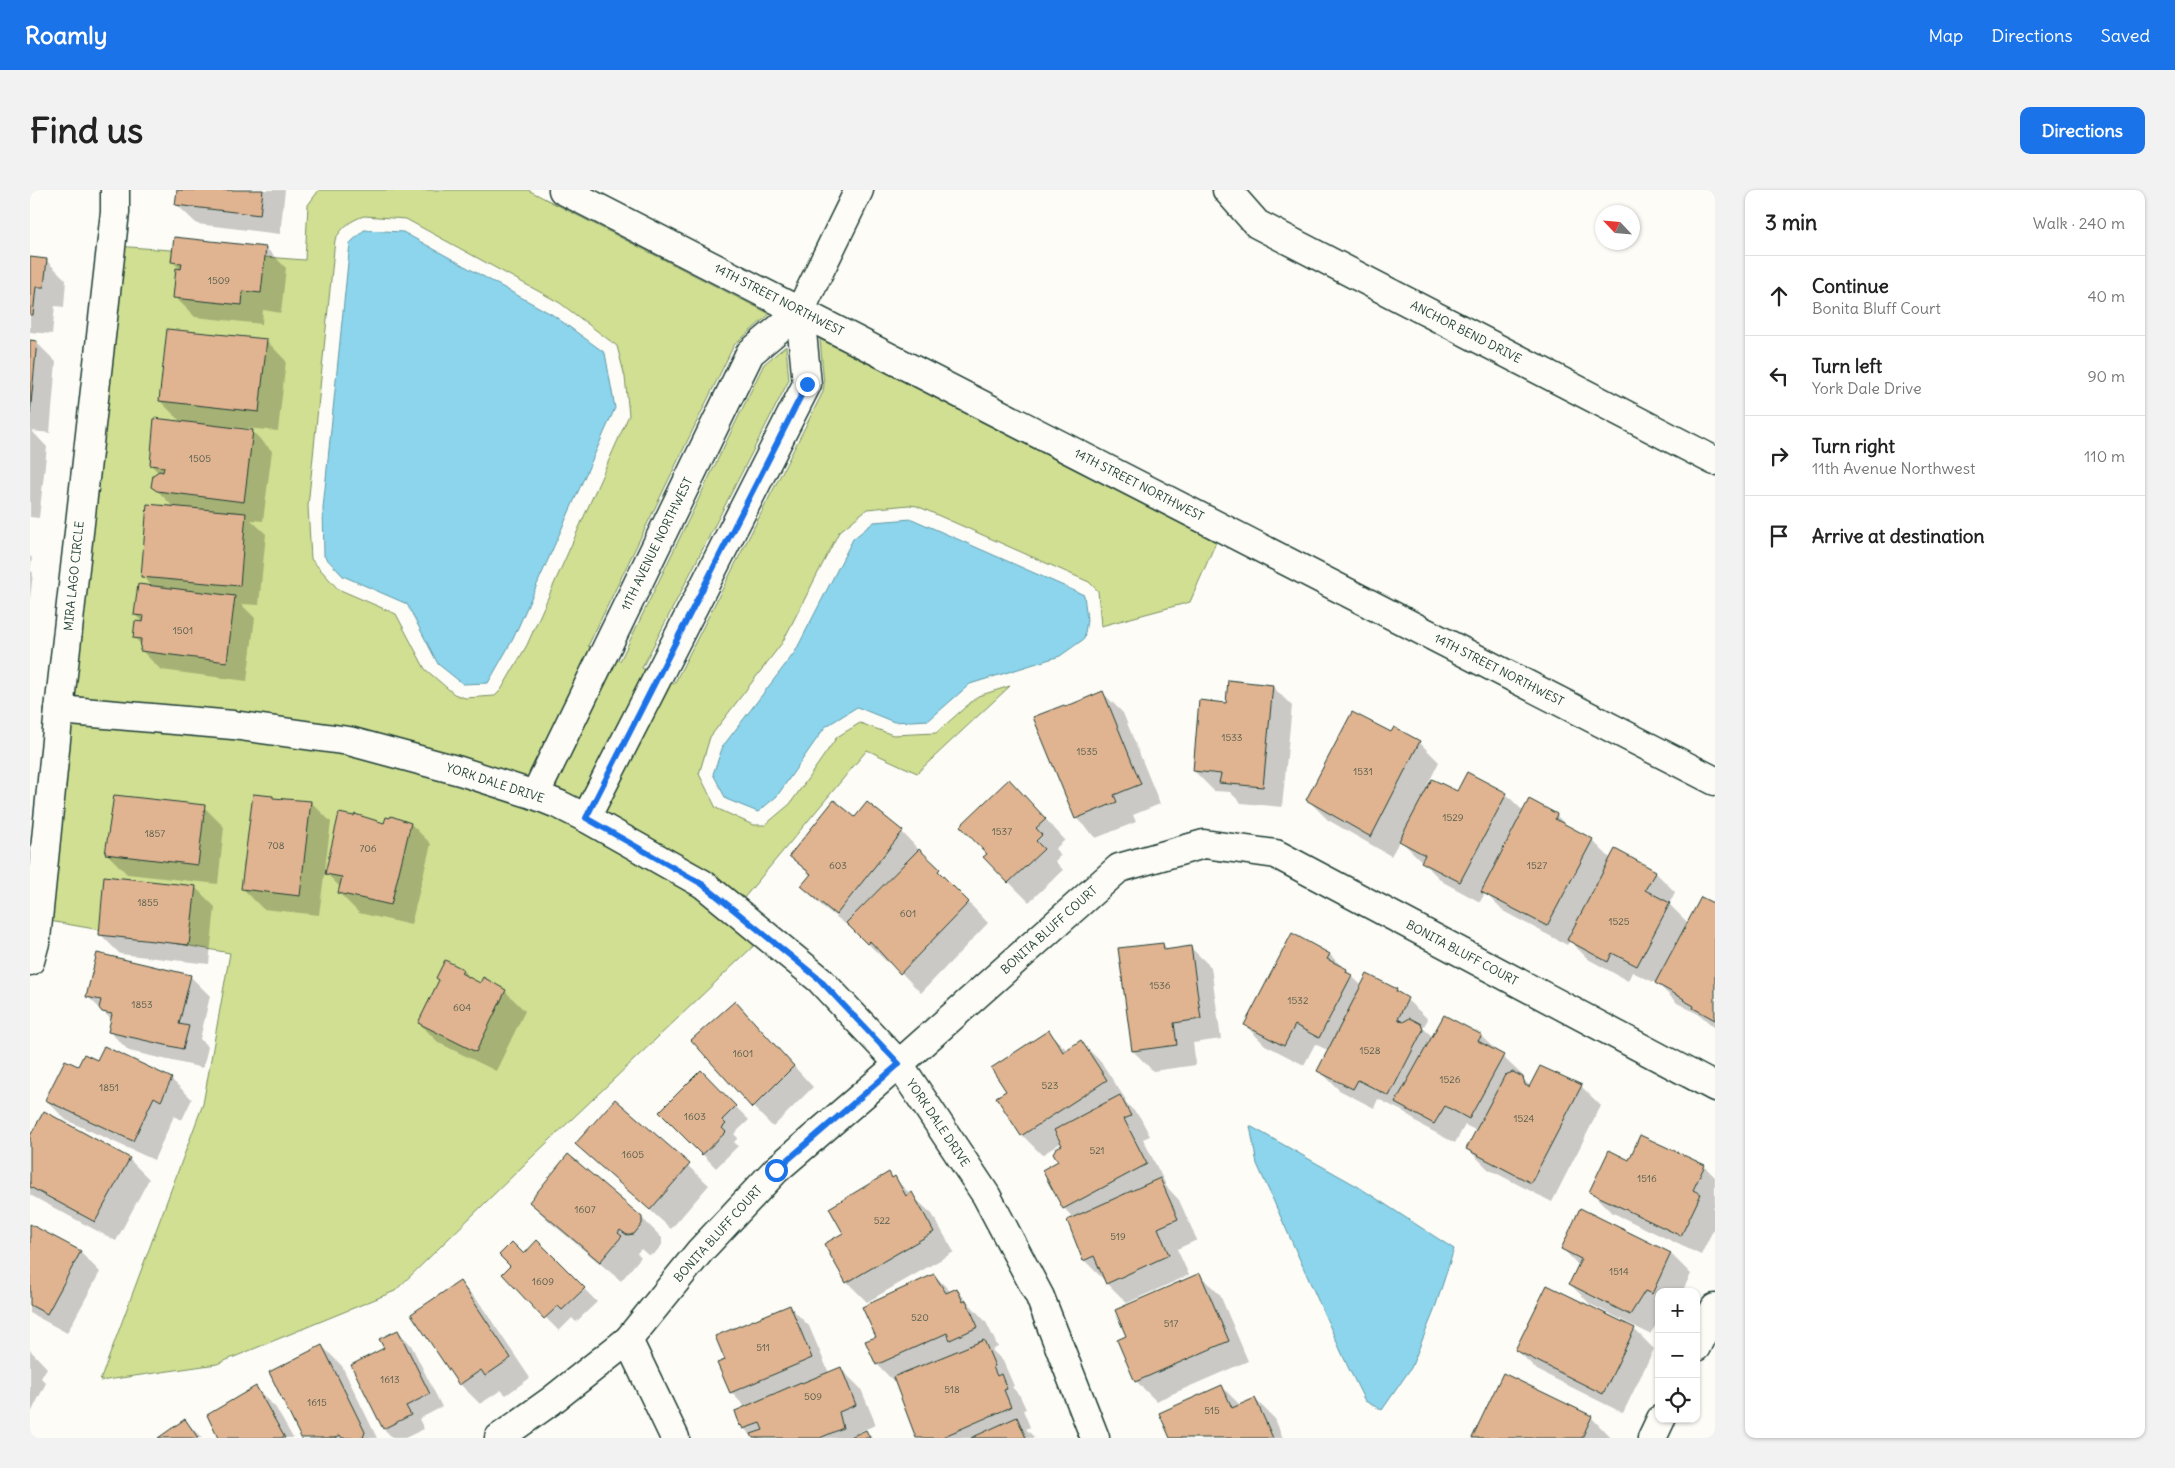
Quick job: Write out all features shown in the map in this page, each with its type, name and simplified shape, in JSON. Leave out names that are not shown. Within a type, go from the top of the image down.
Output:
[{"type":"street","name":"MIRA LAGO CIRCLE","points":[[30,961],[36,939],[59,710],[115,212],[114,190]]},
{"type":"street","name":"14TH STREET NORTHWEST","points":[[563,190],[1715,781]]},
{"type":"street","name":"11TH AVENUE NORTHWEST","points":[[536,794],[750,353],[800,311],[859,190]]},
{"type":"street","name":"ANCHOR BEND DRIVE","points":[[1227,190],[1257,224],[1715,461]]},
{"type":"street","points":[[586,818],[807,384],[800,311]]},
{"type":"street","name":"YORK DALE DRIVE","points":[[59,710],[233,725],[349,741],[460,771],[536,794],[586,818],[702,884],[819,979],[899,1064],[986,1195],[1040,1297],[1096,1438]]},
{"type":"street","name":"BONITA BLUFF COURT","points":[[499,1438],[552,1401],[628,1340],[700,1251],[776,1170],[899,1064],[1119,868],[1204,844],[1276,854],[1715,1087]]},
{"type":"street","points":[[1700,1338],[1715,1308]]},
{"type":"street","points":[[628,1340],[675,1438]]},
{"type":"street","points":[[1652,1438],[1659,1423]]},
{"type":"green space","points":[[319,190],[528,190],[770,314],[734,345],[588,646],[620,661],[764,364],[786,346],[789,380],[642,668],[674,684],[823,392],[820,339],[1216,542],[1190,602],[1101,626],[1098,591],[1089,582],[917,506],[867,509],[839,532],[782,643],[710,737],[699,774],[716,808],[753,825],[765,825],[790,804],[837,737],[860,723],[893,735],[936,733],[978,696],[1010,686],[917,773],[867,750],[738,905],[763,937],[530,1159],[395,1291],[217,1364],[100,1381],[203,1104],[230,953],[38,919],[116,246],[305,260],[308,205]],"holes":[[[364,216],[406,219],[560,303],[617,346],[625,377],[629,415],[527,645],[501,690],[495,696],[465,698],[454,694],[425,669],[396,614],[338,589],[311,559],[308,506],[335,240],[347,225]]]},
{"type":"water","points":[[364,230],[403,232],[553,315],[605,353],[615,408],[513,639],[488,683],[463,684],[438,664],[407,604],[343,576],[324,556],[323,508],[350,243]]},
{"type":"water","points":[[912,519],[1084,595],[1087,620],[1084,639],[1060,656],[970,684],[929,720],[894,722],[857,707],[825,727],[777,796],[758,812],[726,799],[713,774],[723,746],[795,652],[853,539],[874,522]]},
{"type":"water","points":[[1250,1126],[1357,1186],[1454,1249],[1434,1311],[1411,1368],[1382,1410],[1365,1401],[1348,1367],[1257,1164]]},
{"type":"building","points":[[177,190],[263,190],[260,215],[175,205]]},
{"type":"building","points":[[174,237],[266,247],[261,293],[243,291],[242,305],[173,298],[176,268],[181,269],[182,263],[171,262]]},
{"type":"building","points":[[30,257],[47,259],[44,287],[36,287],[33,315],[30,315]]},
{"type":"building","points":[[167,329],[267,339],[259,412],[159,401]]},
{"type":"building","points":[[30,340],[37,341],[30,414]]},
{"type":"building","points":[[154,418],[253,430],[244,502],[157,491],[151,487],[153,475],[159,471],[163,472],[164,467],[150,465]]},
{"type":"building","points":[[147,504],[246,513],[240,586],[141,577]]},
{"type":"building","points":[[138,584],[235,596],[227,662],[140,651],[141,639],[133,638],[135,621],[143,622],[144,616],[134,615]]},
{"type":"building","points":[[1228,680],[1273,685],[1263,787],[1219,783],[1221,774],[1193,771],[1199,700],[1226,703]]},
{"type":"building","points":[[1103,691],[1141,784],[1114,795],[1117,802],[1075,819],[1033,717],[1064,705],[1065,707]]},
{"type":"building","points":[[1352,712],[1391,732],[1394,727],[1420,741],[1371,837],[1306,800]]},
{"type":"building","points":[[1467,772],[1507,793],[1460,882],[1421,862],[1425,855],[1399,841],[1432,779],[1457,791]]},
{"type":"building","points":[[1009,779],[1046,819],[1036,828],[1042,835],[1036,841],[1044,849],[1008,883],[983,857],[987,854],[960,826]]},
{"type":"building","points":[[253,794],[273,796],[273,798],[311,801],[300,896],[241,889]]},
{"type":"building","points":[[114,795],[205,805],[198,865],[105,854]]},
{"type":"building","points":[[1529,799],[1557,814],[1555,819],[1593,839],[1547,926],[1481,892]]},
{"type":"building","points":[[834,800],[855,817],[867,802],[903,831],[836,915],[801,886],[811,874],[789,856]]},
{"type":"building","points":[[339,813],[354,816],[355,814],[384,823],[386,817],[390,818],[391,816],[411,823],[391,905],[338,893],[342,877],[325,874]]},
{"type":"building","points":[[919,849],[940,869],[938,871],[969,902],[900,974],[870,941],[867,944],[846,923]]},
{"type":"building","points":[[1615,849],[1656,871],[1645,890],[1670,903],[1637,966],[1612,953],[1608,962],[1567,940]]},
{"type":"building","points":[[104,876],[196,886],[189,945],[99,935]]},
{"type":"building","points":[[1701,897],[1715,904],[1715,1020],[1693,1008],[1694,1006],[1684,999],[1655,983]]},
{"type":"building","points":[[1292,933],[1330,954],[1327,959],[1347,969],[1346,972],[1352,975],[1319,1038],[1295,1025],[1284,1046],[1244,1025]]},
{"type":"building","points":[[1163,943],[1164,950],[1191,946],[1201,1019],[1174,1023],[1177,1045],[1132,1051],[1118,948]]},
{"type":"building","points":[[97,953],[191,975],[179,1024],[189,1026],[183,1049],[108,1032],[112,1014],[102,1012],[99,1008],[101,1000],[86,997]]},
{"type":"building","points":[[445,960],[463,969],[461,973],[480,983],[483,977],[506,990],[476,1052],[418,1023],[439,980],[436,978]]},
{"type":"building","points":[[1367,974],[1397,989],[1396,991],[1408,998],[1398,1019],[1403,1022],[1410,1018],[1421,1024],[1423,1030],[1389,1096],[1358,1080],[1353,1089],[1317,1071]]},
{"type":"building","points":[[735,1001],[794,1066],[752,1108],[691,1040]]},
{"type":"building","points":[[1444,1015],[1482,1035],[1478,1041],[1504,1055],[1469,1119],[1445,1106],[1434,1124],[1395,1103]]},
{"type":"building","points":[[1049,1030],[1063,1052],[1081,1040],[1107,1080],[1021,1136],[996,1097],[1006,1091],[991,1068]]},
{"type":"building","points":[[104,1046],[172,1078],[161,1101],[154,1097],[133,1141],[45,1100],[65,1060],[78,1066],[84,1054],[97,1060]]},
{"type":"building","points":[[1540,1066],[1582,1085],[1531,1183],[1466,1149],[1505,1075],[1513,1072],[1523,1077],[1525,1085],[1529,1087]]},
{"type":"building","points":[[701,1070],[736,1106],[722,1120],[726,1124],[722,1128],[726,1132],[702,1155],[659,1112]]},
{"type":"building","points":[[1120,1095],[1131,1116],[1124,1119],[1147,1164],[1063,1209],[1042,1170],[1058,1161],[1053,1153],[1056,1148],[1062,1145],[1054,1130]]},
{"type":"building","points":[[615,1099],[690,1164],[650,1210],[575,1144]]},
{"type":"building","points":[[44,1111],[130,1158],[95,1222],[30,1187],[30,1136]]},
{"type":"building","points":[[1640,1135],[1705,1165],[1693,1190],[1701,1194],[1681,1236],[1589,1192],[1609,1150],[1629,1160]]},
{"type":"building","points":[[568,1154],[642,1217],[642,1224],[634,1234],[627,1235],[620,1230],[618,1233],[622,1236],[600,1262],[529,1202]]},
{"type":"building","points":[[889,1172],[892,1178],[895,1176],[906,1196],[912,1192],[934,1232],[846,1283],[824,1244],[843,1233],[829,1208]]},
{"type":"building","points":[[1160,1178],[1178,1219],[1158,1228],[1169,1255],[1106,1284],[1094,1256],[1083,1261],[1067,1220]]},
{"type":"building","points":[[1580,1208],[1671,1253],[1652,1294],[1645,1291],[1630,1315],[1569,1284],[1581,1259],[1561,1249]]},
{"type":"building","points":[[30,1224],[81,1251],[47,1314],[30,1305]]},
{"type":"building","points":[[537,1240],[585,1288],[562,1310],[558,1306],[544,1319],[502,1274],[510,1266],[499,1255],[512,1242],[524,1254]]},
{"type":"building","points":[[1200,1273],[1229,1341],[1135,1382],[1117,1340],[1126,1336],[1115,1310]]},
{"type":"building","points":[[934,1274],[946,1293],[957,1288],[963,1302],[966,1300],[978,1327],[950,1340],[947,1333],[876,1365],[865,1341],[876,1337],[862,1307]]},
{"type":"building","points":[[460,1281],[511,1358],[485,1376],[481,1370],[459,1385],[411,1314]]},
{"type":"building","points":[[1547,1285],[1635,1328],[1603,1394],[1515,1350]]},
{"type":"building","points":[[790,1305],[812,1358],[730,1393],[717,1363],[725,1360],[715,1336]]},
{"type":"building","points":[[398,1330],[430,1394],[406,1406],[411,1415],[383,1429],[351,1365],[384,1348],[379,1339]]},
{"type":"building","points":[[984,1340],[995,1366],[993,1367],[997,1376],[1001,1374],[1007,1389],[1004,1390],[1011,1407],[940,1438],[916,1438],[893,1377]]},
{"type":"building","points":[[322,1345],[365,1432],[363,1438],[342,1438],[340,1435],[336,1438],[301,1438],[269,1372]]},
{"type":"building","points":[[841,1367],[856,1405],[839,1412],[843,1428],[820,1438],[753,1438],[751,1434],[763,1430],[760,1423],[743,1429],[740,1426],[735,1411]]},
{"type":"building","points":[[1503,1373],[1592,1416],[1582,1438],[1472,1438]]},
{"type":"building","points":[[1222,1385],[1232,1408],[1255,1398],[1273,1438],[1170,1438],[1159,1413]]},
{"type":"building","points":[[256,1386],[285,1438],[218,1438],[207,1415]]},
{"type":"building","points":[[1017,1417],[1026,1438],[971,1438]]},
{"type":"building","points":[[185,1419],[198,1438],[158,1438]]},
{"type":"building","points":[[866,1430],[870,1438],[848,1438]]},
{"type":"route","points":[[776,1170],[899,1064],[819,979],[702,884],[586,818],[807,384]]}]
